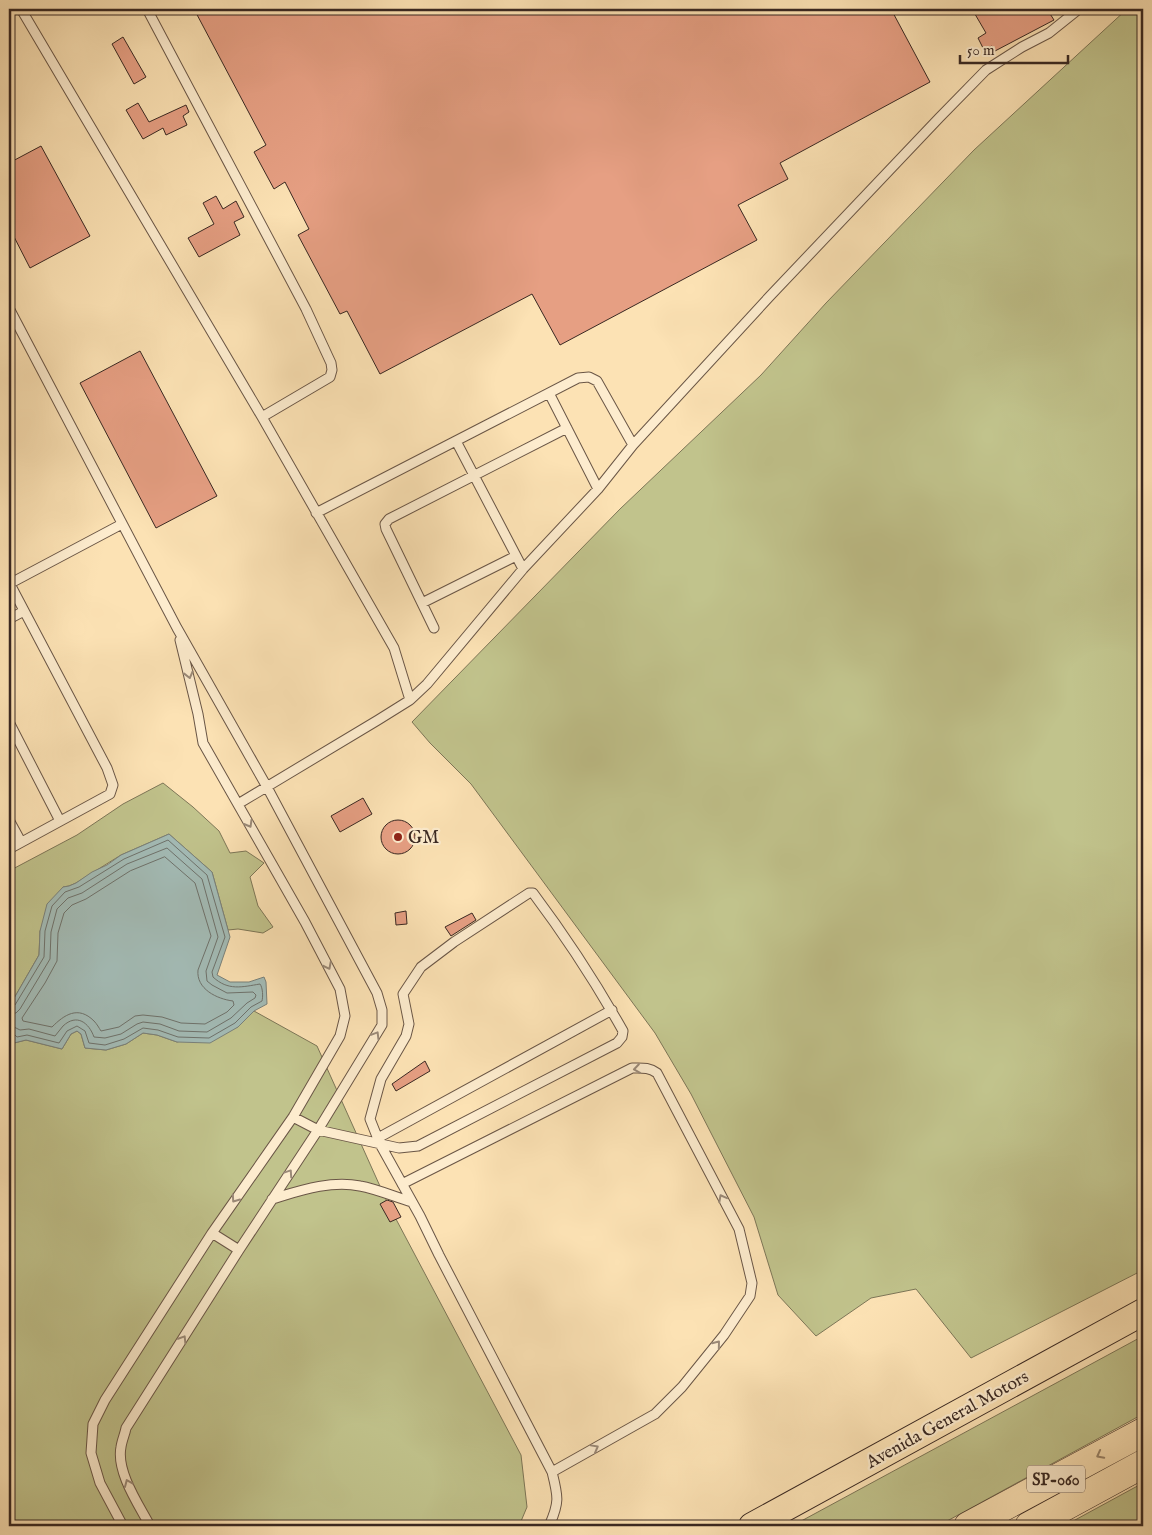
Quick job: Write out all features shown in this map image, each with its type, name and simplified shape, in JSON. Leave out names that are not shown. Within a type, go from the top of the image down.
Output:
[{"type":"highway","name":"SP-060","points":[[968,1526],[1143,1432]]},
{"type":"highway","name":"SP-060","points":[[1028,1526],[1143,1464]]},
{"type":"main road","name":"Avenida General Motors","points":[[752,1526],[1143,1312]]},
{"type":"lane","points":[[21,9],[262,417],[394,648],[410,700]]},
{"type":"lane","points":[[147,9],[306,309],[331,363],[330,377],[262,417]]},
{"type":"lane","points":[[238,804],[410,700],[427,684],[523,569],[598,489],[633,445],[770,296],[986,70],[1022,47],[1049,33],[1079,9]]},
{"type":"lane","points":[[9,308],[177,628],[267,787],[377,993],[382,1010],[382,1025],[318,1130],[126,1428],[120,1448],[121,1467],[150,1526]]},
{"type":"lane","points":[[316,513],[578,378],[589,377],[597,381],[633,445]]},
{"type":"lane","points":[[549,393],[598,489]]},
{"type":"lane","points":[[434,628],[385,524],[389,519],[567,428]]},
{"type":"lane","points":[[456,441],[523,569]]},
{"type":"lane","points":[[9,849],[110,794],[113,785],[107,768],[9,584],[122,524]]},
{"type":"lane","points":[[422,603],[516,556]]},
{"type":"lane","points":[[9,619],[24,611]]},
{"type":"lane","points":[[123,1526],[100,1482],[91,1453],[93,1424],[105,1400],[212,1233],[293,1117],[340,1036],[344,1016],[340,989],[305,922],[204,743],[177,628]]},
{"type":"lane","points":[[9,722],[60,821]]},
{"type":"lane","points":[[9,820],[21,842]]},
{"type":"lane","points":[[293,1117],[318,1130],[379,1141],[399,1148],[418,1146],[617,1043],[624,1031],[554,920],[534,892],[529,893],[454,942],[421,967],[403,994],[409,1024],[406,1036],[381,1079],[370,1119],[379,1141],[552,1472],[558,1497],[554,1516],[549,1526]]},
{"type":"lane","points":[[379,1141],[612,1010]]},
{"type":"lane","points":[[402,1184],[632,1068],[645,1068],[652,1069],[657,1073],[739,1229],[752,1283],[750,1296],[724,1335],[682,1387],[655,1414],[552,1472]]},
{"type":"lane","points":[[272,1199],[336,1184],[359,1185],[412,1202]]},
{"type":"lane","points":[[212,1233],[239,1250]]},
{"type":"green space","points":[[1127,9],[1143,9],[1143,1270],[971,1358],[916,1289],[871,1298],[816,1336],[778,1295],[754,1217],[691,1094],[655,1033],[471,784],[412,722],[620,509],[761,375],[826,303],[974,150]]},
{"type":"green space","points":[[163,783],[219,831],[230,853],[246,851],[264,863],[250,877],[258,906],[273,927],[263,933],[238,929],[228,930],[212,872],[169,834],[121,855],[76,883],[63,887],[40,931],[39,955],[9,1007],[9,871],[77,835],[123,804]]},
{"type":"green space","points":[[254,1011],[317,1046],[388,1204],[521,1455],[527,1507],[519,1526],[9,1526],[9,1035],[14,1043],[26,1040],[62,1049],[71,1034],[77,1031],[81,1034],[85,1048],[106,1050],[126,1044],[143,1033],[157,1035],[177,1042],[238,1027]]},
{"type":"green space","points":[[1143,1336],[1143,1414],[938,1526],[792,1526]]},
{"type":"green space","points":[[1143,1483],[1143,1526],[1064,1526]]},
{"type":"water","points":[[169,834],[212,872],[230,937],[217,975],[230,982],[249,982],[264,977],[267,1004],[254,1011],[238,1027],[210,1043],[177,1042],[157,1035],[143,1033],[126,1044],[106,1050],[85,1048],[81,1034],[77,1031],[71,1034],[62,1049],[26,1040],[14,1043],[9,1035],[9,1007],[39,955],[40,931],[47,904],[63,887],[76,883],[121,855]]},
{"type":"building","points":[[194,9],[891,9],[930,82],[780,163],[788,179],[738,205],[757,240],[560,345],[532,294],[380,374],[347,311],[340,314],[298,235],[309,229],[285,182],[274,189],[254,152],[266,145]]},
{"type":"building","points":[[972,9],[1047,9],[1054,20],[995,51],[992,46],[984,50],[978,38],[986,33]]},
{"type":"building","points":[[123,37],[146,77],[134,84],[112,44]]},
{"type":"building","points":[[138,103],[149,122],[186,105],[189,112],[183,116],[187,125],[166,135],[163,128],[143,139],[126,110]]},
{"type":"building","points":[[41,146],[90,236],[30,268],[9,227],[9,163]]},
{"type":"building","points":[[216,196],[223,209],[236,201],[244,217],[234,222],[240,235],[199,257],[188,238],[214,224],[203,203]]},
{"type":"building","points":[[140,351],[217,496],[156,528],[80,383]]},
{"type":"building","points":[[363,798],[372,814],[340,832],[331,816]]},
{"type":"building","name":"GM","points":[[398,820],[405,821],[410,825],[414,830],[414,844],[410,849],[405,853],[398,854],[391,853],[386,849],[382,844],[381,837],[382,830],[386,825],[391,821]]},
{"type":"building","points":[[406,911],[407,924],[396,925],[395,913]]},
{"type":"building","points":[[472,913],[476,920],[451,936],[445,927]]},
{"type":"building","points":[[425,1061],[430,1071],[396,1091],[392,1084]]},
{"type":"building","points":[[387,1200],[393,1202],[401,1217],[390,1222],[380,1204]]},
{"type":"place","name":"GM","points":[[398,837]]}]
